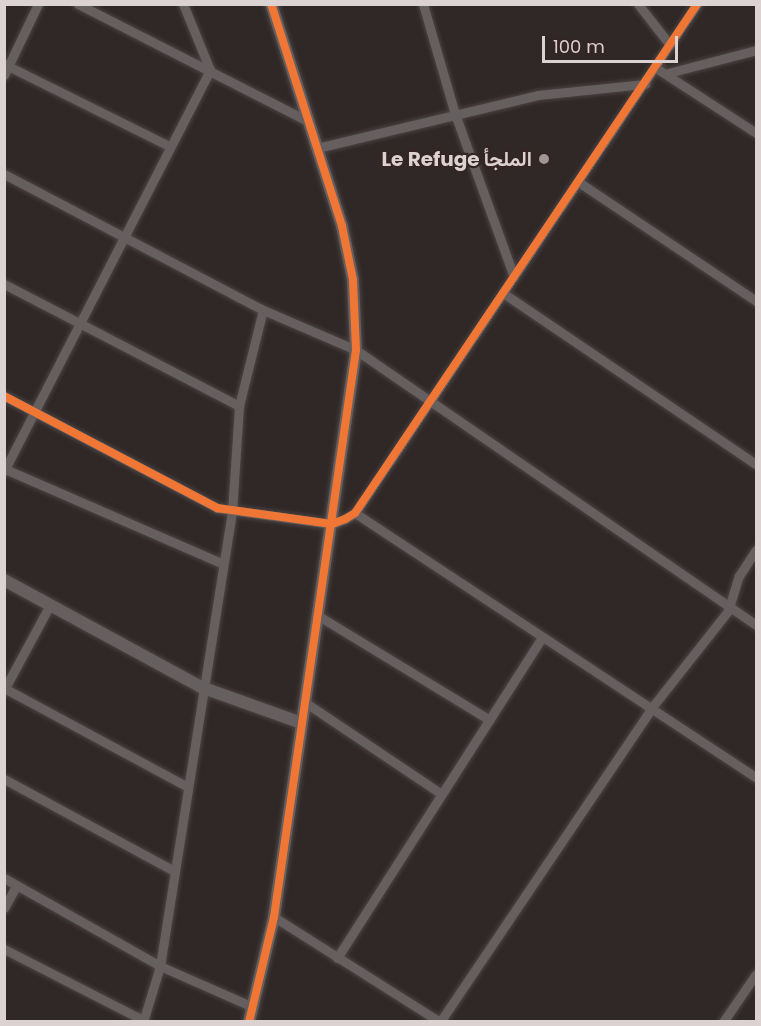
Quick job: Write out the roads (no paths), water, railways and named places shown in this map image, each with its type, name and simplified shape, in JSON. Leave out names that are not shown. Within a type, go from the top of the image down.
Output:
[{"type":"street","points":[[38,4],[6,68],[171,147]]},
{"type":"street","points":[[78,4],[308,121]]},
{"type":"street","points":[[183,4],[210,70],[5,470],[220,563]]},
{"type":"street","points":[[249,1022],[274,917],[299,722],[332,524],[356,350],[349,256],[271,4]]},
{"type":"street","points":[[423,4],[455,114],[514,277]]},
{"type":"street","points":[[638,4],[670,45]]},
{"type":"street","points":[[4,396],[232,512],[332,524],[355,513],[580,183],[697,4]]},
{"type":"street","points":[[668,73],[756,50]]},
{"type":"street","points":[[657,68],[668,73],[756,133]]},
{"type":"street","points":[[317,148],[538,95],[645,84]]},
{"type":"street","points":[[4,174],[263,310],[356,350],[756,625]]},
{"type":"street","points":[[580,183],[756,301]]},
{"type":"street","points":[[4,284],[238,406]]},
{"type":"street","points":[[503,293],[756,464]]},
{"type":"street","points":[[4,949],[143,1021],[160,966],[220,563],[232,512],[238,406],[263,310]]},
{"type":"street","points":[[355,513],[542,637],[653,706],[756,777]]},
{"type":"street","points":[[274,917],[440,1021],[653,706],[729,608],[739,576],[756,550]]},
{"type":"street","points":[[4,580],[201,687],[299,722]]},
{"type":"street","points":[[50,605],[5,689],[186,786]]},
{"type":"street","points":[[317,615],[490,720]]},
{"type":"street","points":[[338,958],[440,793],[490,720],[542,637]]},
{"type":"street","points":[[303,701],[440,793]]},
{"type":"street","points":[[4,779],[174,870]]},
{"type":"street","points":[[4,878],[160,966],[253,1007]]},
{"type":"street","points":[[4,908],[17,885]]},
{"type":"street","points":[[723,1022],[756,974]]},
{"type":"place","name":"Le Refuge الملجأ","points":[[544,159]]}]
